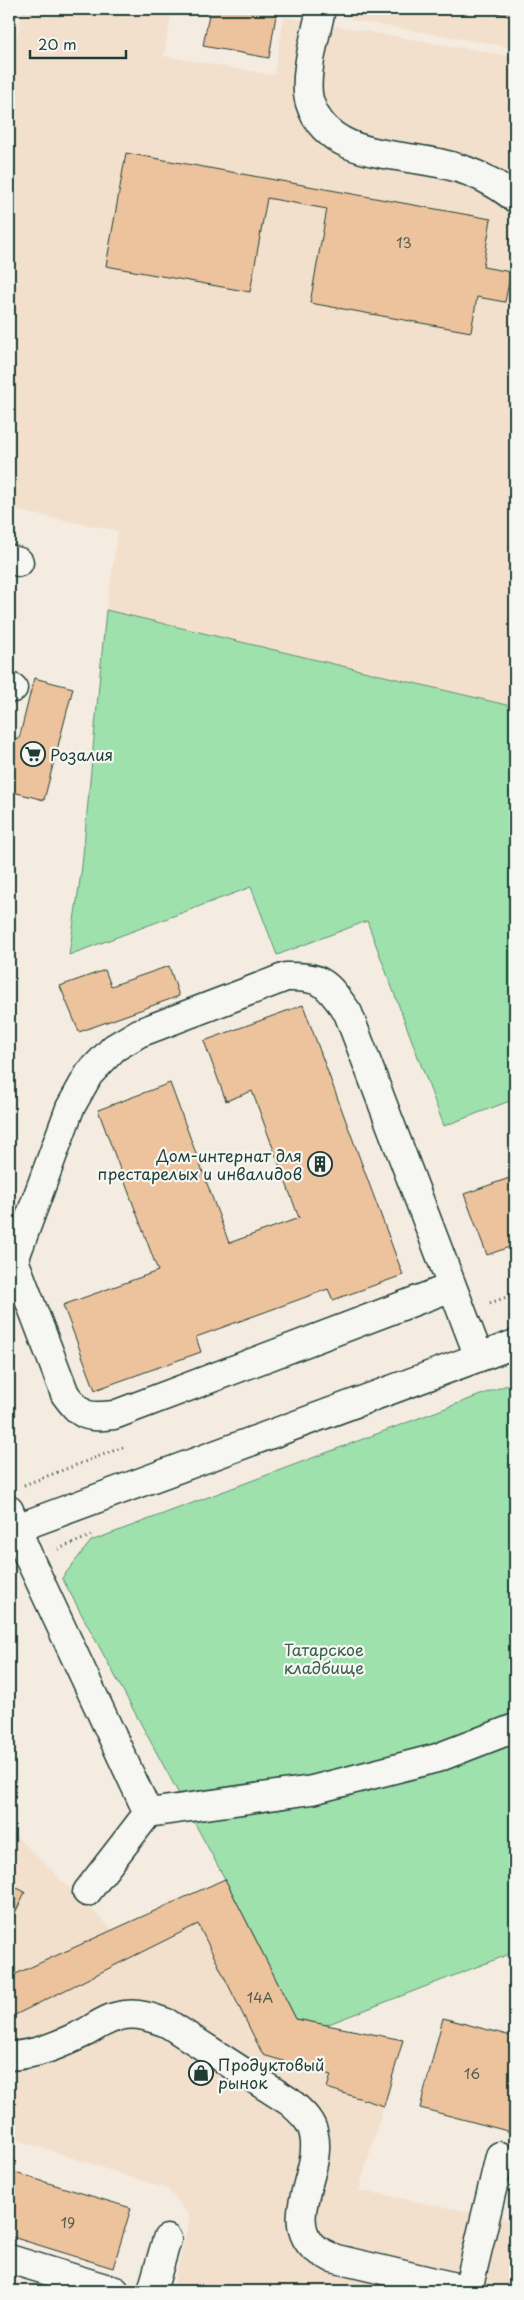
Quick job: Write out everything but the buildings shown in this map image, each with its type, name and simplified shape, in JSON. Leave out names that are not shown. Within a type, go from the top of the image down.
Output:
[{"type":"street","points":[[321,9],[308,78],[310,102],[322,126],[353,147],[450,165],[484,177],[515,198]]},
{"type":"street","points":[[452,1287],[114,1415],[93,1417],[77,1410],[65,1394],[11,1267],[70,1108],[89,1074],[114,1048],[139,1033],[286,977],[308,976],[327,985],[348,1014],[479,1357]]},
{"type":"street","points":[[148,1813],[11,1523],[515,1344]]},
{"type":"street","points":[[87,1892],[148,1813],[312,1790],[438,1758],[515,1728]]},
{"type":"street","points":[[9,2056],[25,2055],[45,2050],[110,2019],[125,2015],[147,2016],[166,2023],[290,2102],[307,2118],[314,2135],[314,2160],[301,2218],[304,2233],[313,2246],[332,2258],[468,2291],[500,2156]]},
{"type":"street","points":[[152,2291],[167,2239]]},
{"type":"street","points":[[9,2259],[116,2291]]},
{"type":"shaded area","points":[[23,9],[172,9],[164,56],[274,75],[284,17],[515,57],[515,707],[106,610],[118,531],[9,509],[9,72]]},
{"type":"shaded area","points":[[353,9],[515,9],[515,48],[351,20]]},
{"type":"shaded area","name":"Продуктовый рынок","points":[[9,1829],[113,1930],[225,1879],[296,2019],[403,2040],[359,2190],[515,2221],[515,2291],[172,2291],[190,2217],[167,2189],[9,2137]]},
{"type":"green space","points":[[106,610],[515,707],[515,1099],[444,1126],[367,921],[277,955],[251,887],[69,955],[82,866]]},
{"type":"green space","name":"Татарское кладбище","points":[[515,1382],[515,1952],[326,2025],[296,2019],[225,1879],[62,1578],[91,1541]]},
{"type":"place","name":"Розалия","points":[[33,754]]},
{"type":"place","name":"Дом-интернат для престарелых и инвалидов","points":[[320,1164]]},
{"type":"place","name":"Продуктовый рынок","points":[[201,2073]]}]
